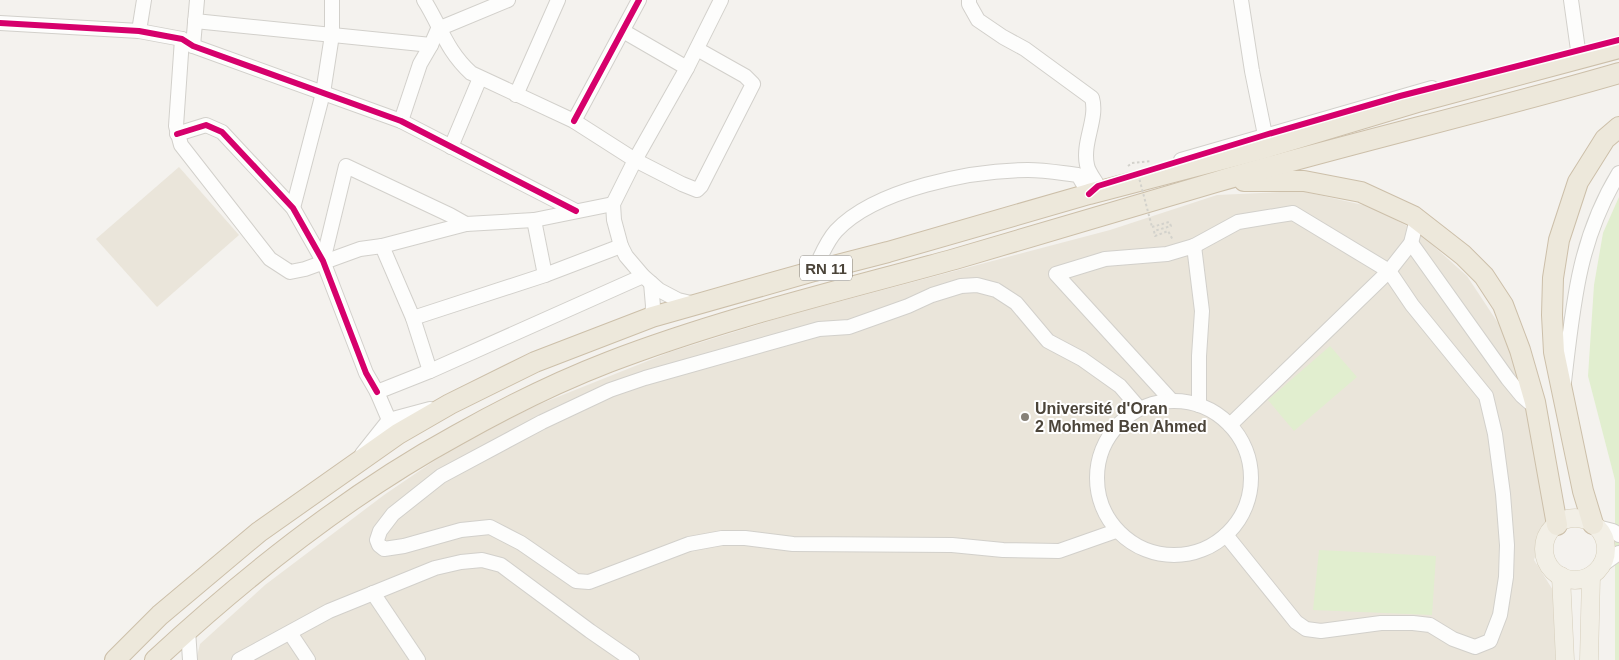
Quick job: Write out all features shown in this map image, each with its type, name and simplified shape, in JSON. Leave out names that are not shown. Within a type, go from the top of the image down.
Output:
[{"type":"highway","name":"RN 11","points":[[115,660],[160,615],[259,532],[398,434],[450,404],[535,362],[652,317],[888,252],[1094,190],[1261,149],[1421,101],[1619,48]]},
{"type":"highway","name":"RN 11","points":[[156,660],[188,630],[278,555],[343,507],[397,471],[457,434],[543,391],[606,363],[672,339],[1052,232],[1217,181],[1619,74]]},
{"type":"highway","points":[[1595,526],[1584,491],[1554,352],[1553,278],[1559,240],[1578,182],[1606,139],[1619,127]]},
{"type":"highway","points":[[1217,181],[1304,181],[1361,192],[1417,219],[1463,255],[1484,276],[1504,305],[1520,350],[1536,408],[1557,525]]},
{"type":"main road","points":[[1589,660],[1597,570],[1606,550],[1606,543],[1603,535],[1586,520],[1571,519],[1557,525],[1547,537],[1545,552],[1550,566],[1561,576],[1576,580],[1597,570]]},
{"type":"main road","points":[[1561,576],[1564,660]]},
{"type":"street","points":[[139,31],[144,0]]},
{"type":"street","points":[[197,0],[195,21],[187,43],[176,126],[177,134],[181,145],[270,259],[290,272],[305,269],[360,249],[382,246],[466,224],[534,220],[613,204]]},
{"type":"street","points":[[293,208],[323,93],[332,35],[332,0]]},
{"type":"street","points":[[424,0],[438,29],[460,63],[471,73],[574,122],[635,160],[697,190],[701,186],[753,84],[745,76],[697,49]]},
{"type":"street","points":[[401,121],[420,64],[438,29],[508,0]]},
{"type":"street","points":[[516,95],[558,0]]},
{"type":"street","points":[[574,122],[639,0]]},
{"type":"street","points":[[699,305],[673,298],[647,280],[626,256],[621,246],[614,220],[613,204],[635,160],[687,68],[721,0]]},
{"type":"street","points":[[969,0],[969,4],[978,20],[1003,38],[1025,49],[1092,98],[1095,107],[1087,138],[1086,165],[1094,190]]},
{"type":"street","points":[[1242,0],[1252,71],[1265,135]]},
{"type":"street","points":[[1571,0],[1578,50]]},
{"type":"street","points":[[195,21],[431,45]]},
{"type":"street","points":[[0,23],[139,31],[187,43],[401,121],[576,211]]},
{"type":"street","points":[[623,31],[687,68]]},
{"type":"street","points":[[1094,190],[1265,135],[1400,96],[1619,40]]},
{"type":"street","points":[[451,146],[480,78]]},
{"type":"street","points":[[177,134],[206,125],[222,132],[293,208],[323,261],[366,373],[390,420]]},
{"type":"street","points":[[323,261],[346,166],[466,224]]},
{"type":"street","points":[[814,271],[836,232],[857,214],[881,201],[921,186],[985,173],[1031,170],[1078,175],[1094,190]]},
{"type":"street","points":[[1563,395],[1579,272],[1599,211],[1619,173]]},
{"type":"street","points":[[1172,400],[1056,274],[1105,259],[1167,254],[1194,246],[1238,222],[1293,213],[1389,271],[1412,306],[1486,396],[1495,434],[1503,494],[1507,545],[1506,577],[1500,615],[1490,641],[1475,647],[1453,639],[1430,625],[1413,623],[1381,623],[1321,631],[1306,629],[1296,622],[1226,535]]},
{"type":"street","points":[[1230,425],[1389,271],[1411,243],[1417,219]]},
{"type":"street","points":[[534,220],[545,275]]},
{"type":"street","points":[[1411,243],[1508,380],[1536,408]]},
{"type":"street","points":[[382,246],[413,318],[430,371]]},
{"type":"street","points":[[413,318],[545,275],[621,246]]},
{"type":"street","points":[[1194,246],[1202,311],[1198,356],[1199,405]]},
{"type":"street","points":[[377,392],[647,280]]},
{"type":"street","points":[[647,280],[653,306],[652,317]]},
{"type":"street","points":[[1116,531],[1059,551],[1003,550],[952,545],[793,544],[745,538],[722,538],[689,544],[589,582],[576,581],[521,543],[490,527],[461,530],[404,546],[384,549],[378,545],[377,540],[380,531],[393,514],[441,476],[542,422],[610,390],[645,378],[819,329],[849,327],[908,306],[932,295],[961,286],[977,285],[996,290],[1016,303],[1048,341],[1082,359],[1120,386],[1139,408]]},
{"type":"street","points":[[1172,400],[1186,401],[1199,405],[1216,413],[1230,425],[1244,445],[1251,469],[1250,493],[1242,516],[1226,535],[1206,549],[1183,555],[1158,554],[1143,549],[1116,531],[1103,511],[1096,488],[1097,464],[1105,441],[1119,422],[1139,408],[1155,402],[1172,400]]},
{"type":"street","points":[[356,464],[366,447],[390,420],[450,404]]},
{"type":"street","points":[[1595,526],[1613,530],[1619,535]]},
{"type":"street","points":[[1597,570],[1619,553]]},
{"type":"street","points":[[239,660],[329,611],[435,568],[461,562],[482,560],[501,565],[632,660]]},
{"type":"street","points":[[373,593],[418,660]]},
{"type":"street","points":[[188,630],[190,660]]},
{"type":"street","points":[[290,632],[308,660]]},
{"type":"path","points":[[1137,170],[1152,227],[1170,222],[1171,226],[1154,231],[1155,236],[1168,232],[1178,250]]},
{"type":"shaded area","points":[[179,167],[239,235],[157,307],[96,239]]},
{"type":"shaded area","name":"Université d'Oran 2 Mohmed Ben Ahmed","points":[[1301,191],[1372,207],[1418,232],[1467,276],[1502,329],[1540,428],[1552,500],[1534,560],[1563,606],[1562,660],[196,660],[200,644],[265,585],[384,495],[453,448],[535,406],[670,352],[792,314],[1110,230],[1217,195]]},
{"type":"green space","points":[[1619,197],[1619,660],[1615,660],[1615,480],[1588,376],[1594,285],[1603,233]]},
{"type":"green space","points":[[1330,346],[1357,377],[1294,431],[1268,400]]},
{"type":"green space","points":[[1319,550],[1436,556],[1432,615],[1313,610]]},
{"type":"cycle path","points":[[574,121],[639,0]]},
{"type":"cycle path","points":[[0,23],[139,31],[182,39],[193,46],[401,121],[576,211]]},
{"type":"cycle path","points":[[1089,194],[1098,186],[1265,135],[1400,96],[1619,40]]},
{"type":"cycle path","points":[[177,134],[206,125],[222,132],[293,208],[323,261],[366,373],[377,392]]},
{"type":"place","name":"Université d'Oran 2 Mohmed Ben Ahmed","points":[[1025,417]]}]
